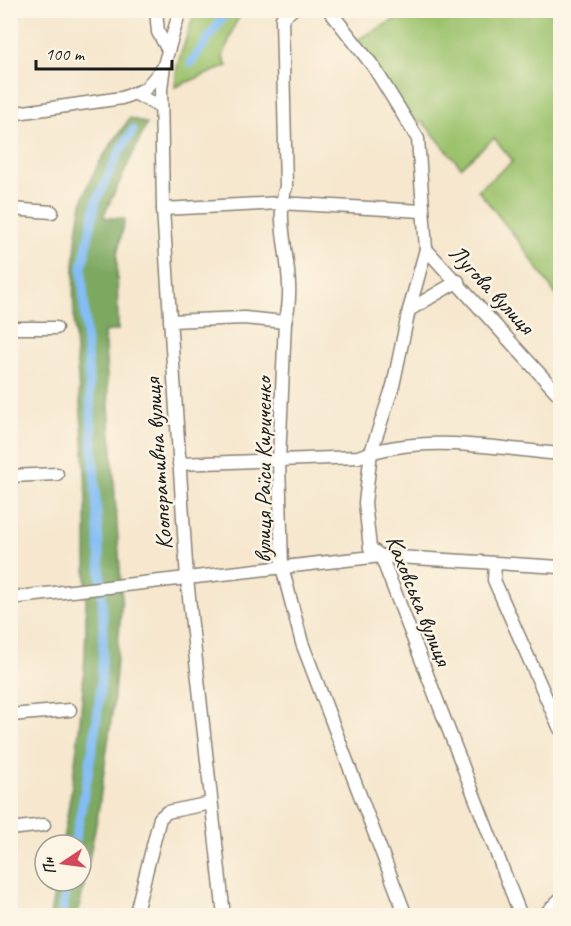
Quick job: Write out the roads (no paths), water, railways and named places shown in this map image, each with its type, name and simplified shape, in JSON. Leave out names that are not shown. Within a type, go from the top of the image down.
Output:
[{"type":"street","points":[[156,10],[158,32],[168,50]]},
{"type":"street","name":"Кооперативна вулиця","points":[[180,10],[164,65],[160,107],[163,209],[187,579],[224,915]]},
{"type":"street","name":"вулиця Раїси Кириченко","points":[[292,10],[282,18],[286,187],[280,203],[289,261],[290,305],[285,322],[279,460],[282,567],[302,643],[406,915]]},
{"type":"street","name":"Лугова вулиця","points":[[329,10],[373,66],[418,139],[426,249],[458,281],[561,396]]},
{"type":"street","points":[[10,114],[122,98],[135,94],[154,81],[164,65]]},
{"type":"street","points":[[135,94],[160,107]]},
{"type":"street","points":[[163,209],[280,203],[422,211]]},
{"type":"street","points":[[10,209],[52,212]]},
{"type":"street","name":"Каховська вулиця","points":[[426,249],[408,310],[393,386],[371,452],[365,503],[370,548],[381,556],[521,915]]},
{"type":"street","points":[[408,310],[458,281]]},
{"type":"street","points":[[170,321],[244,318],[285,322]]},
{"type":"street","points":[[10,328],[56,328]]},
{"type":"street","points":[[179,464],[358,457],[383,447],[434,442],[561,454]]},
{"type":"street","points":[[10,476],[57,474]]},
{"type":"street","points":[[10,598],[381,556],[561,567]]},
{"type":"street","points":[[495,564],[494,580],[561,729]]},
{"type":"street","points":[[10,715],[70,710]]},
{"type":"street","points":[[135,915],[160,818],[167,812],[211,802]]},
{"type":"street","points":[[10,829],[44,825]]},
{"type":"street","points":[[543,915],[561,899]]},
{"type":"waterway","points":[[191,63],[228,10]]},
{"type":"waterway","points":[[101,580],[82,268],[96,202],[118,154],[133,130]]},
{"type":"waterway","points":[[76,833],[97,721],[103,658],[102,595]]},
{"type":"waterway","points":[[62,916],[65,893]]}]
